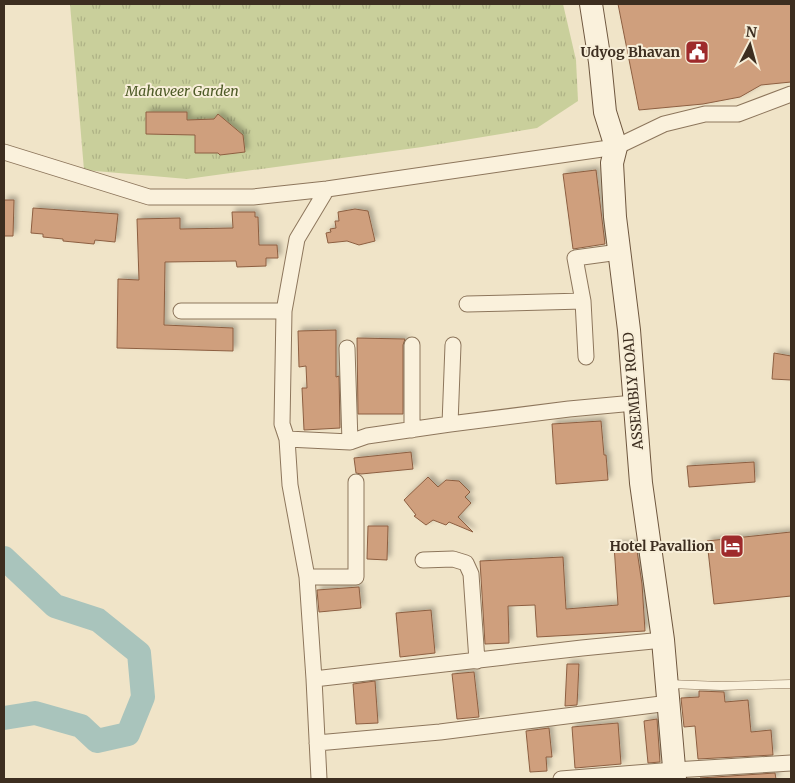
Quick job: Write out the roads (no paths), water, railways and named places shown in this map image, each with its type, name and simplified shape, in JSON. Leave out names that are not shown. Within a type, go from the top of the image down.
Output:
[{"type":"street","name":"ASSEMBLY ROAD","points":[[591,4],[605,112],[616,147],[612,163],[618,252],[629,330],[641,483],[668,693],[674,775]]},
{"type":"street","points":[[4,152],[149,197],[253,197],[327,189],[616,147],[664,124],[705,114],[738,114],[791,94]]},
{"type":"street","points":[[319,779],[306,577],[290,485],[287,439],[282,424],[284,311],[296,238],[327,189]]},
{"type":"street","points":[[586,357],[583,301],[575,258],[618,252]]},
{"type":"street","points":[[467,304],[583,301]]},
{"type":"street","points":[[181,311],[284,311]]},
{"type":"street","points":[[412,345],[412,430]]},
{"type":"street","points":[[450,424],[453,345]]},
{"type":"street","points":[[347,348],[350,442]]},
{"type":"street","points":[[287,439],[350,442],[367,436],[450,424],[634,403]]},
{"type":"street","points":[[306,577],[356,577],[356,482]]},
{"type":"street","points":[[423,560],[453,559],[466,564],[471,574],[477,660]]},
{"type":"street","points":[[314,679],[662,640]]},
{"type":"street","points":[[317,743],[440,732],[668,693]]},
{"type":"street","points":[[561,779],[674,775],[791,763]]},
{"type":"lane","points":[[668,693],[721,686],[791,684]]},
{"type":"waterway","points":[[4,558],[55,606],[98,620],[139,653],[143,697],[128,734],[97,741],[81,726],[35,713],[4,718]]},
{"type":"place","name":"Udyog Bhavan","points":[[697,52]]},
{"type":"place","name":"Hotel Pavallion","points":[[732,546]]},
{"type":"park label","name":"Mahaveer Garden","points":[[182,91]]}]
